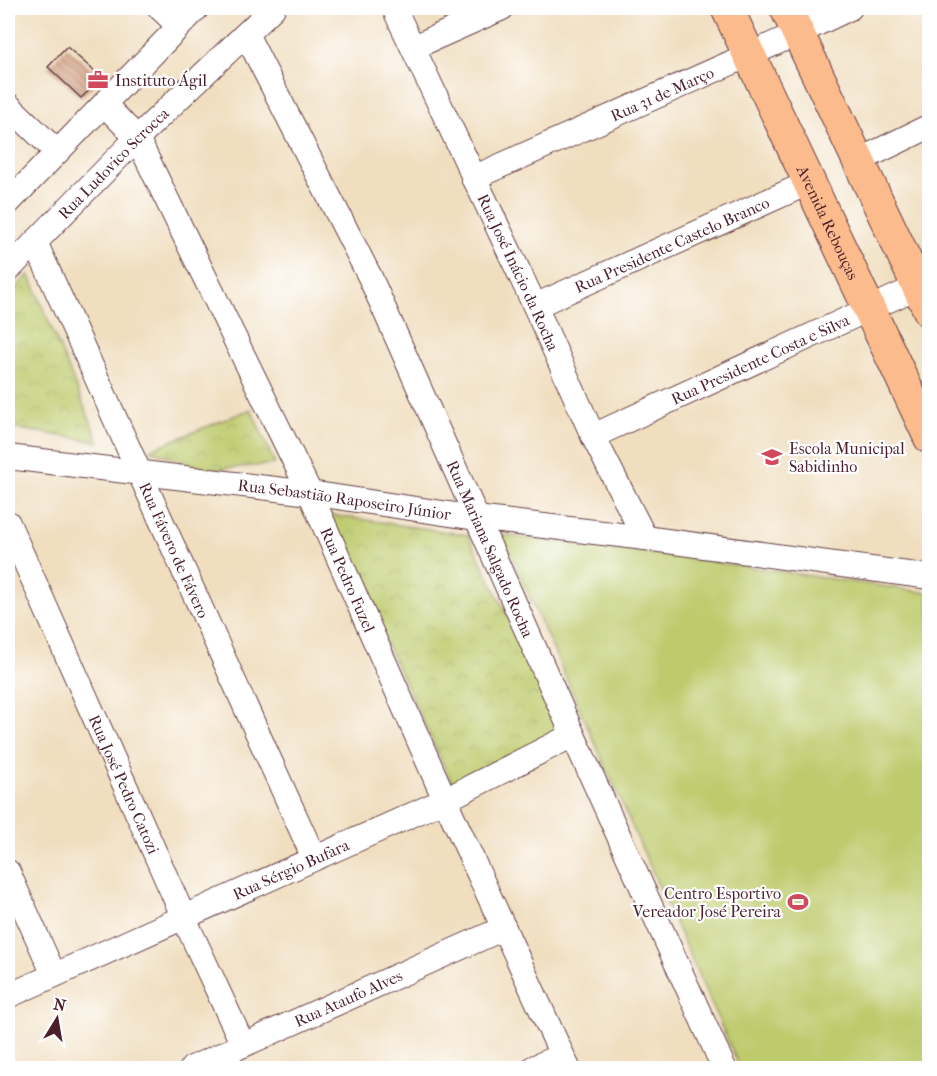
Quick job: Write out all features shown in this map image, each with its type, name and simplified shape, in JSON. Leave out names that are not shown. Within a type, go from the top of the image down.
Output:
[{"type":"main road","name":"Avenida Rebouças","points":[[726,8],[930,438]]},
{"type":"main road","points":[[792,20],[858,161],[926,293]]},
{"type":"street","points":[[160,8],[179,26]]},
{"type":"street","points":[[8,203],[196,8]]},
{"type":"street","name":"Rua Ludovico Scrocca","points":[[8,270],[137,138],[273,8]]},
{"type":"street","name":"Rua José Inácio da Rocha","points":[[394,8],[535,306],[592,436],[645,538]]},
{"type":"street","points":[[414,47],[502,8]]},
{"type":"street","name":"Rua 31 de Março","points":[[473,178],[749,55],[792,20],[850,8]]},
{"type":"street","name":"Rua Mariana Salgado Rocha","points":[[246,34],[370,277],[724,1068]]},
{"type":"street","name":"Rua Pedro Fuzel","points":[[104,104],[137,138],[310,493],[445,800],[565,1062]]},
{"type":"street","points":[[8,105],[57,152]]},
{"type":"street","points":[[858,161],[930,126]]},
{"type":"street","name":"Rua Presidente Castelo Branco","points":[[535,306],[808,183]]},
{"type":"street","name":"Rua Fávero de Fávero","points":[[35,242],[314,858]]},
{"type":"street","name":"Rua Presidente Costa e Silva","points":[[592,436],[869,309],[926,293]]},
{"type":"street","name":"Rua Sebastião Raposeiro Júnior","points":[[8,457],[310,493],[476,518],[645,538],[930,577]]},
{"type":"street","name":"Rua José Pedro Catozi","points":[[8,523],[243,1045]]},
{"type":"street","name":"Rua Sérgio Bufara","points":[[8,996],[445,800],[573,735]]},
{"type":"street","points":[[8,872],[54,975]]},
{"type":"street","name":"Rua Ataufo Alves","points":[[192,1068],[504,928]]},
{"type":"street","points":[[533,1068],[565,1062]]},
{"type":"green space","points":[[29,274],[99,442],[8,427],[8,296]]},
{"type":"green space","points":[[251,409],[275,464],[209,470],[149,450]]},
{"type":"green space","points":[[325,514],[468,535],[564,731],[456,791]]},
{"type":"green space","name":"Centro Esportivo Vereador José Pereira","points":[[502,535],[672,556],[929,593],[929,1068],[740,1068]]},
{"type":"building","points":[[67,47],[102,78],[81,98],[48,67]]},
{"type":"place","name":"Instituto Ágil","points":[[98,80]]},
{"type":"place","name":"Escola Municipal Sabidinho","points":[[772,457]]},
{"type":"place","name":"Centro Esportivo Vereador José Pereira","points":[[798,902]]}]
